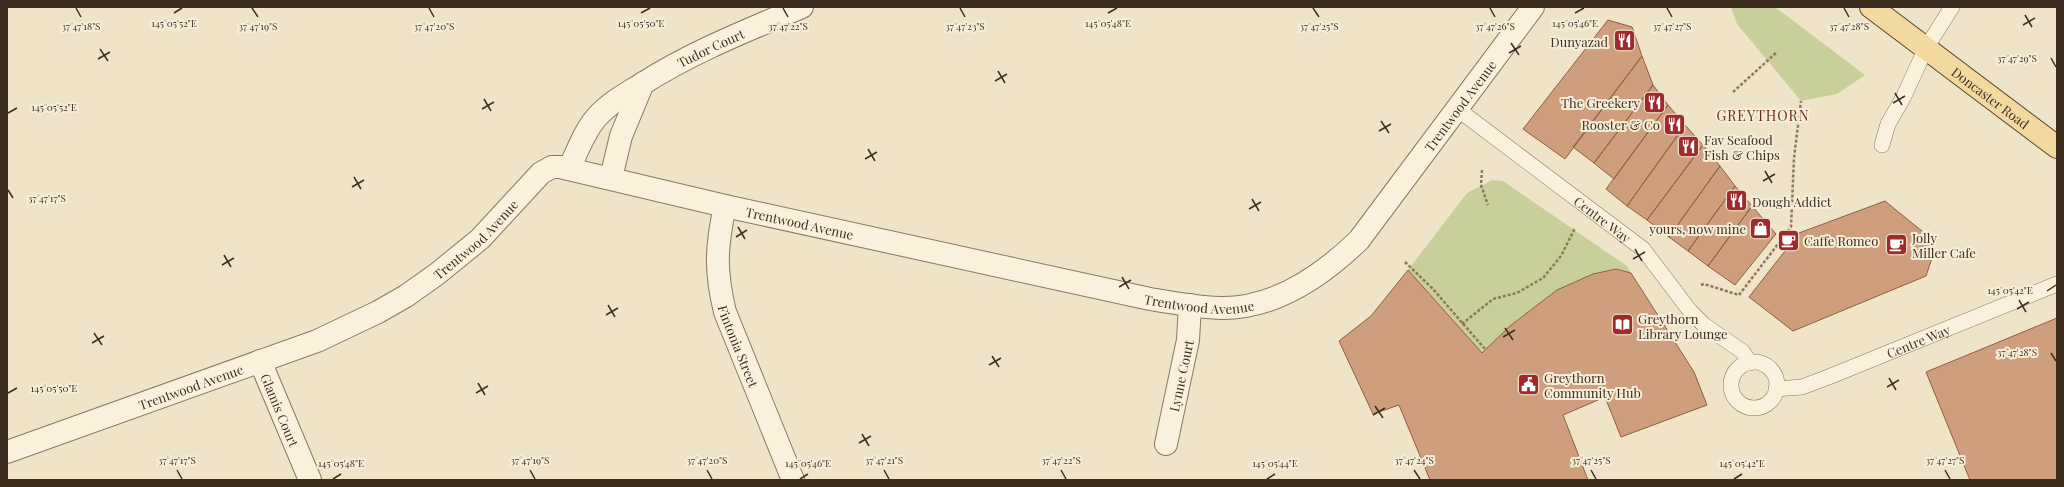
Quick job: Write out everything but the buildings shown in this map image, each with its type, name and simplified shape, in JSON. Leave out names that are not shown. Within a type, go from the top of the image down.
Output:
[{"type":"main road","name":"Doncaster Road","points":[[1871,7],[2057,147]]},
{"type":"street","name":"Tudor Court","points":[[569,169],[583,139],[595,119],[611,103],[662,70],[708,47],[802,7]]},
{"type":"street","name":"Trentwood Avenue","points":[[7,452],[260,361],[349,327],[406,296],[437,274],[480,239],[541,173],[552,167],[611,178],[725,206],[1150,299],[1221,308],[1243,306],[1277,297],[1291,291],[1338,260],[1359,240],[1456,108],[1533,7]]},
{"type":"street","points":[[611,178],[621,136],[643,83]]},
{"type":"street","name":"Fintonia Street","points":[[725,206],[716,262],[723,304],[792,480]]},
{"type":"street","name":"Lynne Court","points":[[1166,444],[1188,340],[1190,305]]},
{"type":"street","name":"Glamis Court","points":[[260,361],[310,480]]},
{"type":"lane","points":[[1882,145],[1888,124],[1903,98],[1926,48],[1952,7]]},
{"type":"lane","name":"Centre Way","points":[[1456,108],[1643,249],[1677,295],[1704,325],[1743,352],[1750,363]]},
{"type":"lane","name":"Centre Way","points":[[1776,389],[1802,387],[1817,382],[2057,284]]},
{"type":"lane","points":[[1750,363],[1760,364],[1770,369],[1775,378],[1776,389],[1768,403],[1758,408],[1747,407],[1738,401],[1732,392],[1733,376],[1740,368],[1750,363]]},
{"type":"path","points":[[1733,92],[1776,54]]},
{"type":"path","points":[[1677,295],[1704,284],[1739,295],[1791,227],[1794,158],[1801,101]]},
{"type":"path","points":[[1482,170],[1481,185],[1488,205]]},
{"type":"path","points":[[1462,324],[1493,299],[1517,293],[1543,278],[1561,256],[1577,224]]},
{"type":"path","points":[[1405,262],[1432,288],[1485,349]]},
{"type":"green space","points":[[1731,7],[1775,7],[1865,75],[1837,94],[1801,101],[1737,24]]},
{"type":"green space","points":[[1492,180],[1503,181],[1627,266],[1631,273],[1616,269],[1593,274],[1510,326],[1482,353],[1408,270],[1467,193]]},
{"type":"place","name":"Dunyazad","points":[[1624,41]]},
{"type":"place","name":"The Greekery","points":[[1655,102]]},
{"type":"place","name":"Rooster & Co","points":[[1675,124]]},
{"type":"place","name":"Fav Seafood Fish & Chips","points":[[1689,146]]},
{"type":"place","name":"Dough Addict","points":[[1736,201]]},
{"type":"place","name":"yours, now mine","points":[[1761,228]]},
{"type":"place","name":"Caffe Romeo","points":[[1789,240]]},
{"type":"place","name":"Jolly Miller Cafe","points":[[1897,244]]},
{"type":"place","name":"Greythorn Library Lounge","points":[[1622,325]]},
{"type":"place","name":"Greythorn Community Hub","points":[[1529,384]]},
{"type":"district","name":"GREYTHORN","points":[[1763,115]]}]
